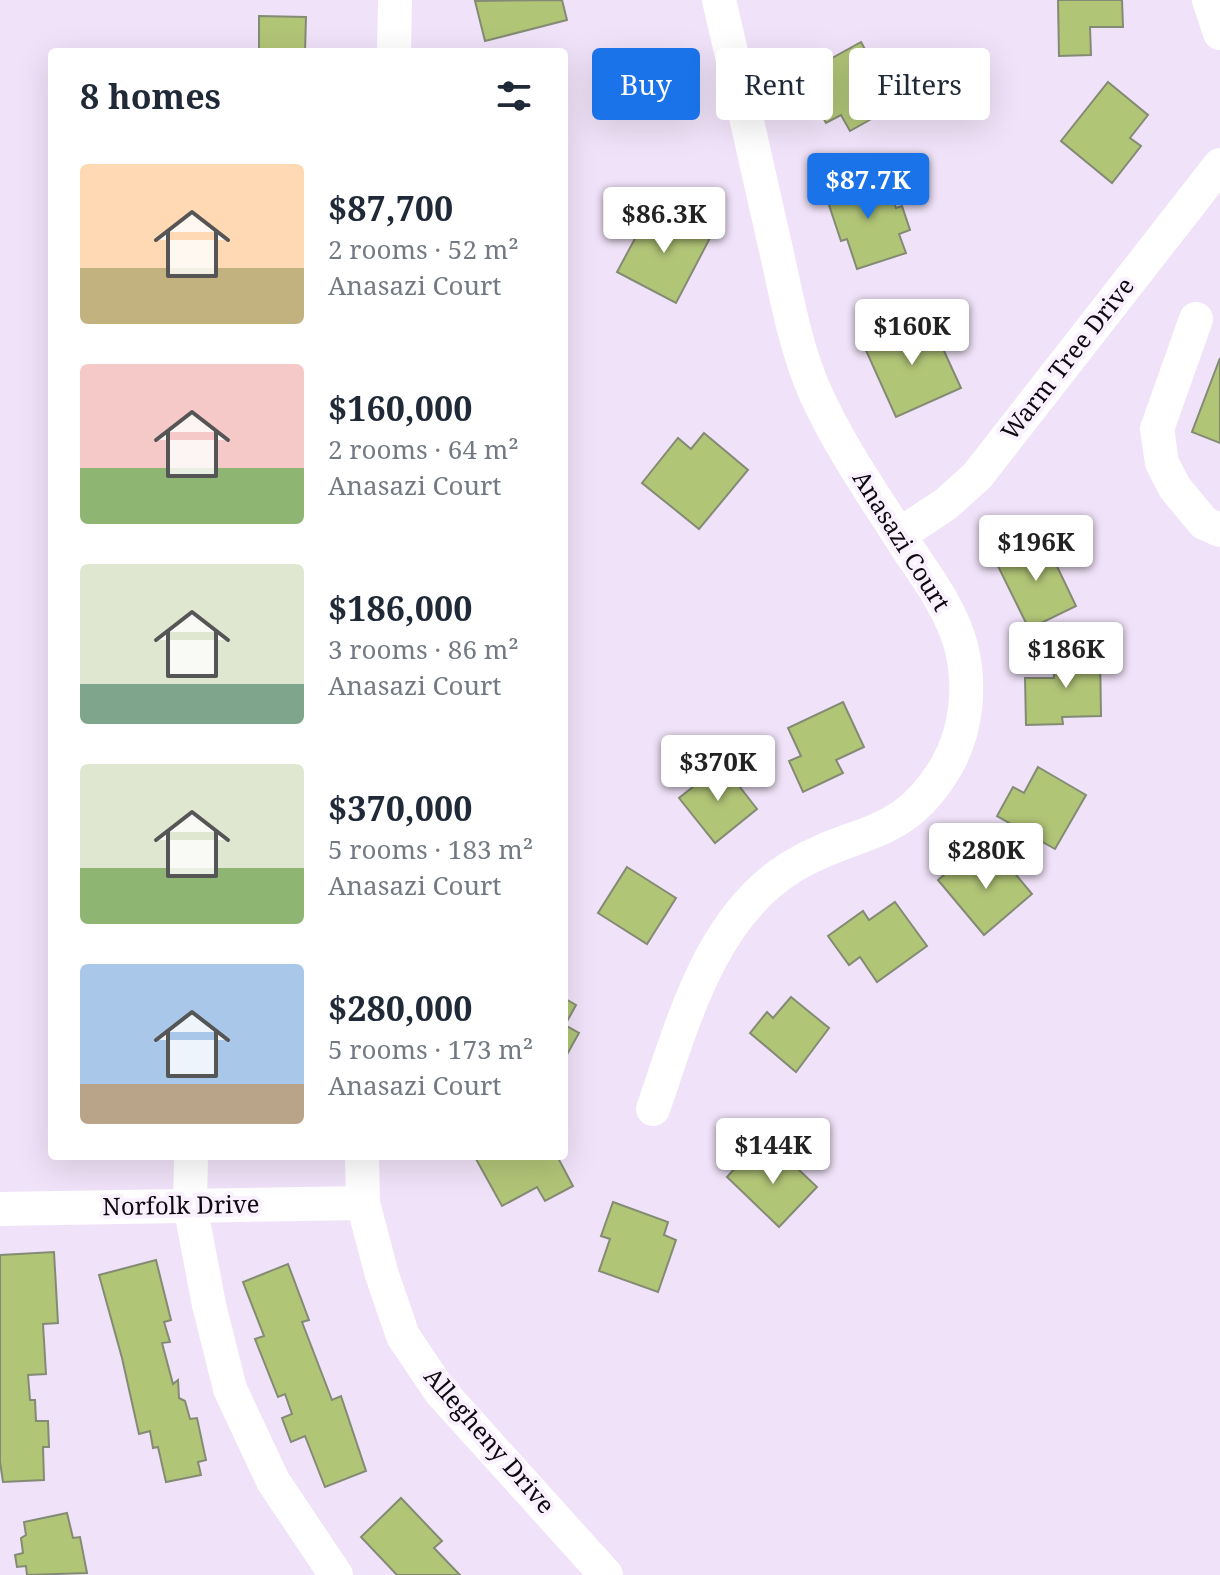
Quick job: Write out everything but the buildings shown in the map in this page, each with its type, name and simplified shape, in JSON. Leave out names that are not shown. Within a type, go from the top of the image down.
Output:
[{"type":"street","points":[[394,48],[395,0]]},
{"type":"street","name":"Anasazi Court","points":[[653,1109],[683,1023],[718,945],[741,913],[762,889],[792,867],[823,851],[873,834],[903,818],[926,796],[948,764],[961,728],[968,689],[961,646],[945,606],[838,442],[798,347],[719,0]]},
{"type":"street","points":[[1209,0],[1220,33]]},
{"type":"street","name":"Warm Tree Drive","points":[[899,535],[946,504],[977,476],[1220,165]]},
{"type":"street","points":[[1196,319],[1157,429],[1162,463],[1175,488],[1204,523],[1220,530]]},
{"type":"street","points":[[191,1160],[190,1205],[209,1305],[230,1389],[273,1481],[336,1575]]},
{"type":"street","name":"Allegheny Drive","points":[[362,1160],[363,1203],[382,1275],[403,1336],[440,1391],[606,1575]]},
{"type":"street","name":"Norfolk Drive","points":[[0,1209],[363,1203]]}]
